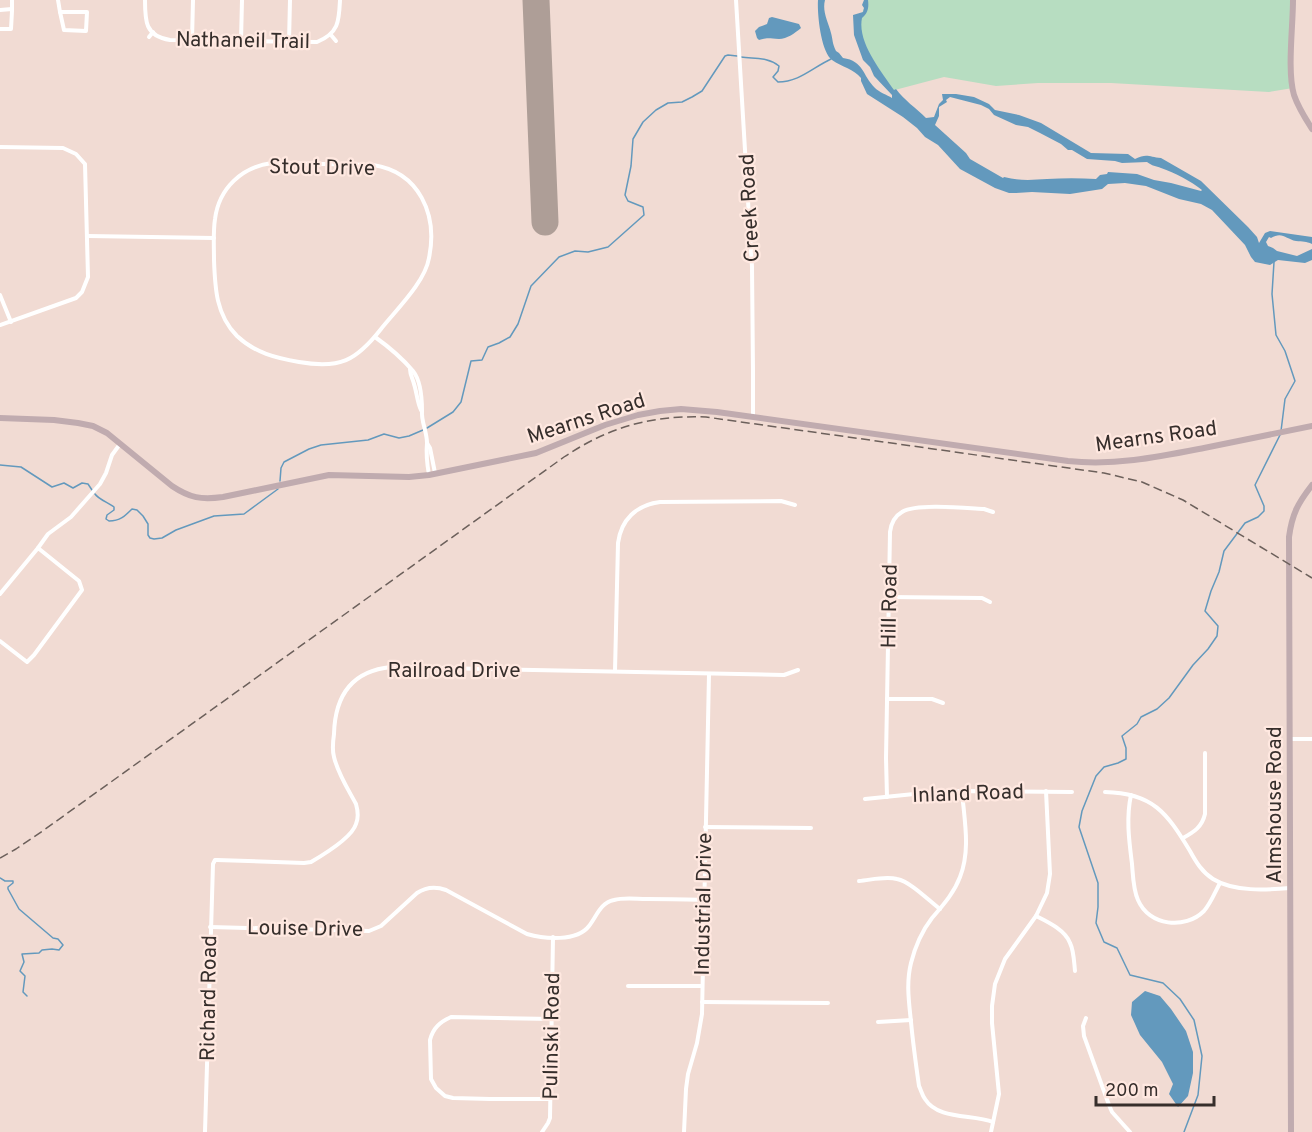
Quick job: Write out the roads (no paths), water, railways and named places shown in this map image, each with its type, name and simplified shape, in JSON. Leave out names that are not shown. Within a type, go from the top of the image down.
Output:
[{"type":"street","points":[[0,29],[11,29],[12,0]]},
{"type":"street","points":[[58,0],[60,12],[64,30],[86,31],[87,12],[60,12]]},
{"type":"street","name":"Nathaneil Trail","points":[[145,0],[145,20],[148,27],[158,37],[289,42],[317,42],[331,35],[339,22],[340,0]]},
{"type":"street","points":[[192,40],[193,0]]},
{"type":"street","points":[[241,41],[242,0]]},
{"type":"street","points":[[289,42],[290,0]]},
{"type":"street","name":"Creek Road","points":[[736,0],[752,267],[753,416]]},
{"type":"street","points":[[1293,0],[1291,75],[1299,107],[1312,129]]},
{"type":"street","points":[[0,10],[12,9]]},
{"type":"street","points":[[149,37],[153,32]]},
{"type":"street","points":[[331,35],[336,40]]},
{"type":"street","points":[[0,147],[63,148],[76,154],[86,164],[88,236],[88,277],[82,292],[76,298],[0,325]]},
{"type":"street","name":"Stout Drive","points":[[272,163],[373,165],[382,166],[399,174],[414,185],[426,207],[430,229],[428,265],[375,337],[347,361],[328,365],[265,354],[254,349],[234,333],[218,303],[215,288],[214,238],[215,214],[224,192],[238,176],[258,166],[272,163]]},
{"type":"street","points":[[88,236],[214,238]]},
{"type":"street","points":[[0,295],[11,322]]},
{"type":"street","points":[[375,337],[392,350],[415,374],[423,404],[425,434],[430,448],[432,474]]},
{"type":"street","name":"Mearns Road","points":[[0,418],[54,420],[86,424],[100,429],[172,486],[191,497],[207,499],[329,475],[409,477],[432,474],[536,453],[620,420],[670,410],[701,410],[753,416],[1092,463],[1154,458],[1312,426]]},
{"type":"street","points":[[0,594],[48,534],[71,517],[100,484],[112,455],[120,444]]},
{"type":"street","name":"Almshouse Road","points":[[1291,1132],[1289,537],[1296,508],[1312,485]]},
{"type":"street","points":[[615,671],[618,543],[621,529],[631,515],[642,507],[660,502],[782,501],[795,505]]},
{"type":"street","name":"Hill Road","points":[[887,797],[890,532],[892,523],[901,512],[910,508],[984,509],[993,512]]},
{"type":"street","points":[[0,641],[27,662],[82,590],[79,581],[38,548]]},
{"type":"street","points":[[889,597],[974,598],[990,602]]},
{"type":"street","name":"Railroad Drive","points":[[213,864],[215,860],[311,862],[350,833],[356,824],[358,810],[337,767],[333,753],[334,719],[338,703],[346,691],[357,679],[377,669],[391,667],[784,675],[798,670]]},
{"type":"street","name":"Industrial Drive","points":[[684,1132],[688,1074],[700,1031],[702,1002],[709,674]]},
{"type":"street","points":[[887,699],[932,699],[944,704]]},
{"type":"street","points":[[1290,739],[1312,739]]},
{"type":"street","points":[[1183,838],[1198,828],[1204,818],[1206,810],[1205,753]]},
{"type":"street","points":[[962,791],[966,835],[963,871],[950,897],[921,937],[911,963],[908,987],[911,1020],[919,1086],[926,1102],[941,1113],[982,1118],[993,1122]]},
{"type":"street","name":"Inland Road","points":[[865,800],[962,791],[1072,792]]},
{"type":"street","points":[[991,1132],[999,1094],[992,1023],[995,984],[1008,954],[1036,916],[1047,892],[1050,879],[1046,792]]},
{"type":"street","points":[[1105,792],[1131,795],[1150,802],[1162,811],[1183,838],[1201,868],[1212,879],[1230,887],[1242,889],[1290,888]]},
{"type":"street","points":[[1131,795],[1127,824],[1133,878],[1136,897],[1145,911],[1162,921],[1178,923],[1188,921],[1206,908],[1220,883]]},
{"type":"street","points":[[705,827],[811,828]]},
{"type":"street","name":"Richard Road","points":[[205,1132],[213,864]]},
{"type":"street","points":[[859,881],[898,879],[940,909]]},
{"type":"street","name":"Louise Drive","points":[[210,927],[369,931],[381,926],[421,890],[433,887],[446,890],[527,934],[554,937]]},
{"type":"street","points":[[554,937],[575,936],[584,932],[601,908],[609,901],[628,898],[703,900]]},
{"type":"street","points":[[1036,916],[1067,937],[1072,946],[1076,972]]},
{"type":"street","name":"Pulinski Road","points":[[542,1132],[550,1118],[554,937]]},
{"type":"street","points":[[628,986],[702,986]]},
{"type":"street","points":[[702,1002],[828,1003]]},
{"type":"street","points":[[550,1099],[451,1098],[445,1096],[436,1088],[431,1079],[430,1040],[438,1025],[451,1017],[552,1019]]},
{"type":"street","points":[[1086,1018],[1083,1032],[1112,1112],[1130,1132]]},
{"type":"street","points":[[878,1022],[911,1020]]},
{"type":"water","points":[[818,0],[825,0],[825,13],[836,51],[843,58],[859,65],[875,88],[892,98],[892,95],[863,60],[854,35],[853,15],[863,12],[864,0],[868,0],[868,10],[862,18],[861,27],[867,46],[894,90],[896,89],[926,118],[934,117],[939,104],[943,100],[942,94],[974,97],[989,104],[995,110],[1041,123],[1091,153],[1128,154],[1135,159],[1145,156],[1161,158],[1201,181],[1248,227],[1259,243],[1265,233],[1270,231],[1312,237],[1312,244],[1281,235],[1269,237],[1266,242],[1268,246],[1277,251],[1297,256],[1312,249],[1312,260],[1305,263],[1278,260],[1270,265],[1255,262],[1245,245],[1212,210],[1201,204],[1179,199],[1146,186],[1125,183],[1108,184],[1102,189],[1070,194],[1009,193],[995,188],[960,169],[938,145],[925,137],[917,128],[867,94],[858,75],[828,56],[822,41]],"holes":[[[950,97],[981,105],[994,115],[1016,125],[1028,127],[1087,159],[1122,163],[1147,162],[1193,183],[1202,190],[1137,174],[1108,172],[1096,179],[1003,178],[970,159],[935,125],[939,116],[939,107]]]},
{"type":"water","points":[[769,18],[799,24],[801,28],[785,38],[759,40],[755,31],[767,24]]},
{"type":"water","points":[[1145,991],[1160,996],[1171,1009],[1186,1031],[1193,1052],[1193,1073],[1188,1096],[1178,1107],[1169,1094],[1173,1084],[1162,1062],[1140,1035],[1131,1015],[1132,1002]]},
{"type":"waterway","points":[[427,428],[453,412],[461,402],[471,361],[482,360],[488,347],[510,337],[518,324],[531,286],[559,257],[575,251],[588,252],[608,247],[644,215],[643,207],[628,201],[625,195],[631,166],[633,139],[643,122],[656,110],[668,103],[682,102],[702,91],[725,56],[737,56]]},
{"type":"waterway","points":[[741,57],[775,63],[779,66],[773,77],[778,82],[799,77],[831,59]]},
{"type":"waterway","points":[[1274,262],[1272,294],[1276,335],[1285,351],[1295,381],[1285,399],[1281,431]]},
{"type":"waterway","points":[[280,481],[284,462],[309,449],[321,445],[368,440],[384,434],[399,438],[423,430]]},
{"type":"waterway","points":[[1184,1132],[1198,1095],[1202,1056],[1194,1020],[1180,999],[1163,983],[1130,975],[1117,948],[1104,942],[1096,923],[1098,883],[1079,827],[1082,811],[1096,776],[1104,767],[1126,759],[1126,748],[1122,736],[1137,724],[1141,717],[1157,709],[1169,698],[1217,636],[1218,626],[1205,611],[1211,591],[1224,551],[1245,523],[1258,517],[1264,511],[1255,485],[1280,435]]},
{"type":"waterway","points":[[0,465],[21,467],[52,487],[64,483],[73,488],[82,483],[88,484],[92,490]]},
{"type":"waterway","points":[[95,494],[114,507],[106,519],[116,520],[125,516],[132,509],[137,510],[148,524],[148,535],[154,539],[162,538],[176,530],[214,516],[244,514],[278,489]]},
{"type":"waterway","points":[[0,878],[13,881],[8,889],[19,909],[63,945],[59,950],[42,950],[39,953],[22,954],[24,962],[20,971],[25,976],[23,992],[27,996]]},
{"type":"railway","points":[[0,858],[44,830],[564,457],[597,438],[649,421],[706,417],[1104,473],[1142,482],[1183,500],[1312,578]]}]
